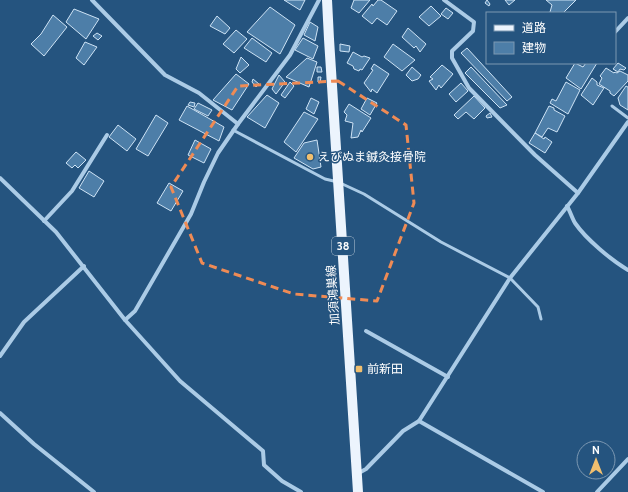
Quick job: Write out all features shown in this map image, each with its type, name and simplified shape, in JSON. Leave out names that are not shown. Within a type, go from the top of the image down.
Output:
[{"type":"main road","name":"加須鴻巣線","points":[[327,0],[328,38],[358,492]]},
{"type":"street","points":[[92,0],[165,75],[199,93],[238,124]]},
{"type":"street","points":[[125,320],[135,311],[191,214],[218,153],[233,130],[290,55],[319,0]]},
{"type":"street","points":[[444,0],[474,22],[473,31],[452,50],[452,58],[469,88],[535,155],[578,193]]},
{"type":"street","points":[[616,31],[628,18]]},
{"type":"street","points":[[357,474],[366,469],[403,432],[419,421],[510,278],[578,193],[628,122]]},
{"type":"street","points":[[44,221],[72,191],[107,136]]},
{"type":"street","points":[[0,178],[56,232],[125,320],[180,381],[263,451],[264,465],[282,481],[301,492]]},
{"type":"street","points":[[567,206],[575,222],[594,244],[628,270]]},
{"type":"street","points":[[0,356],[24,322],[84,266]]},
{"type":"street","points":[[366,331],[448,377]]},
{"type":"street","points":[[0,413],[34,444],[94,492]]},
{"type":"street","points":[[419,421],[543,492]]},
{"type":"street","points":[[597,492],[628,459]]},
{"type":"lane","points":[[612,106],[628,118]]},
{"type":"lane","points":[[233,130],[325,179],[338,182],[364,194],[441,242],[510,278],[538,307],[541,319]]},
{"type":"highlighted area","points":[[338,81],[406,125],[414,203],[377,301],[294,294],[202,263],[171,187],[238,86]]},
{"type":"building","points":[[284,0],[305,0],[300,10]]},
{"type":"building","points":[[354,0],[370,0],[359,13],[351,8]]},
{"type":"building","points":[[378,0],[381,0],[397,11],[387,25],[377,18],[372,24],[362,16],[372,4],[373,6]]},
{"type":"building","points":[[487,0],[490,4],[489,6],[485,3]]},
{"type":"building","points":[[505,0],[515,0],[509,5]]},
{"type":"building","points":[[546,0],[576,0],[564,12],[550,12],[552,5]]},
{"type":"building","points":[[431,6],[441,16],[429,26],[419,17]]},
{"type":"building","points":[[270,7],[295,25],[280,54],[247,32]]},
{"type":"building","points":[[446,8],[453,13],[448,19],[441,14]]},
{"type":"building","points":[[74,9],[99,19],[86,39],[66,22]]},
{"type":"building","points":[[53,15],[67,27],[44,56],[31,44],[41,34]]},
{"type":"building","points":[[217,16],[230,28],[225,34],[210,26]]},
{"type":"building","points":[[310,22],[318,27],[315,41],[304,35]]},
{"type":"building","points":[[408,28],[426,44],[420,52],[416,46],[414,48],[402,37]]},
{"type":"building","points":[[236,30],[247,39],[234,53],[223,44]]},
{"type":"building","points":[[97,33],[102,36],[98,40],[93,36]]},
{"type":"building","points":[[252,38],[272,53],[266,62],[244,48]]},
{"type":"building","points":[[303,38],[318,46],[313,59],[295,50]]},
{"type":"building","points":[[85,42],[97,47],[84,65],[76,58]]},
{"type":"building","points":[[340,44],[350,46],[349,52],[340,51]]},
{"type":"building","points":[[393,44],[415,60],[402,71],[384,57]]},
{"type":"building","points":[[467,48],[512,97],[507,101],[461,53]]},
{"type":"building","points":[[353,52],[362,57],[364,56],[370,58],[362,70],[360,69],[359,71],[354,69],[353,66],[347,63]]},
{"type":"building","points":[[241,57],[249,65],[240,73],[236,69]]},
{"type":"building","points":[[307,58],[317,62],[309,87],[286,77]]},
{"type":"building","points":[[618,63],[626,68],[624,70],[620,69],[618,72],[613,69]]},
{"type":"building","points":[[374,64],[389,74],[377,93],[372,89],[371,92],[364,83],[373,70],[371,69]]},
{"type":"building","points":[[574,64],[583,67],[585,64],[596,64],[581,89],[566,78]]},
{"type":"building","points":[[442,65],[453,74],[441,88],[439,85],[436,90],[429,81],[433,79],[430,77]]},
{"type":"building","points":[[317,67],[321,67],[322,72],[317,72]]},
{"type":"building","points":[[412,67],[421,75],[418,79],[412,81],[406,75]]},
{"type":"building","points":[[471,67],[507,105],[500,108],[465,73]]},
{"type":"building","points":[[606,68],[614,73],[620,71],[628,75],[628,81],[614,96],[610,93],[610,91],[599,84],[602,78],[600,76]]},
{"type":"building","points":[[236,74],[249,84],[232,110],[213,100]]},
{"type":"building","points":[[279,75],[285,82],[276,94],[272,89]]},
{"type":"building","points":[[318,77],[321,77],[320,83],[318,82]]},
{"type":"building","points":[[592,78],[597,82],[597,85],[604,88],[593,105],[581,95]]},
{"type":"building","points":[[253,79],[259,84],[256,87],[252,82]]},
{"type":"building","points":[[290,82],[294,86],[285,98],[281,95]]},
{"type":"building","points":[[566,82],[580,90],[568,114],[550,103],[552,99],[556,101]]},
{"type":"building","points":[[461,83],[468,91],[456,102],[449,94]]},
{"type":"building","points":[[626,86],[628,87],[628,110],[620,105],[618,98]]},
{"type":"building","points":[[267,95],[279,103],[265,128],[247,117]]},
{"type":"building","points":[[474,96],[485,108],[474,119],[466,112],[458,119],[454,115]]},
{"type":"building","points":[[311,98],[319,102],[314,114],[306,109]]},
{"type":"building","points":[[367,98],[377,103],[370,115],[361,109]]},
{"type":"building","points":[[190,102],[195,103],[194,107],[188,105]]},
{"type":"building","points":[[198,103],[212,110],[208,116],[194,109]]},
{"type":"building","points":[[349,104],[371,118],[362,132],[361,130],[358,137],[351,138],[353,123],[345,121],[347,115],[344,112]]},
{"type":"building","points":[[187,106],[224,127],[219,141],[179,120]]},
{"type":"building","points":[[549,106],[565,116],[557,132],[548,128],[542,137],[535,133]]},
{"type":"building","points":[[304,112],[318,119],[296,152],[284,142]]},
{"type":"building","points":[[490,113],[492,117],[487,118],[486,116]]},
{"type":"building","points":[[156,115],[168,123],[148,156],[136,149]]},
{"type":"building","points":[[118,125],[136,139],[127,151],[109,137]]},
{"type":"building","points":[[535,133],[552,142],[545,153],[529,143]]},
{"type":"building","points":[[195,140],[211,149],[204,163],[188,155]]},
{"type":"building","points":[[317,140],[321,167],[313,169],[294,158],[304,143]]},
{"type":"building","points":[[76,152],[86,160],[78,168],[75,165],[72,168],[66,163]]},
{"type":"building","points":[[89,171],[104,181],[94,197],[79,188]]},
{"type":"building","points":[[169,183],[183,191],[171,211],[157,203]]},
{"type":"place","name":"えびぬま鍼灸接骨院","points":[[310,157]]},
{"type":"place","name":"前新田","points":[[359,369]]}]
